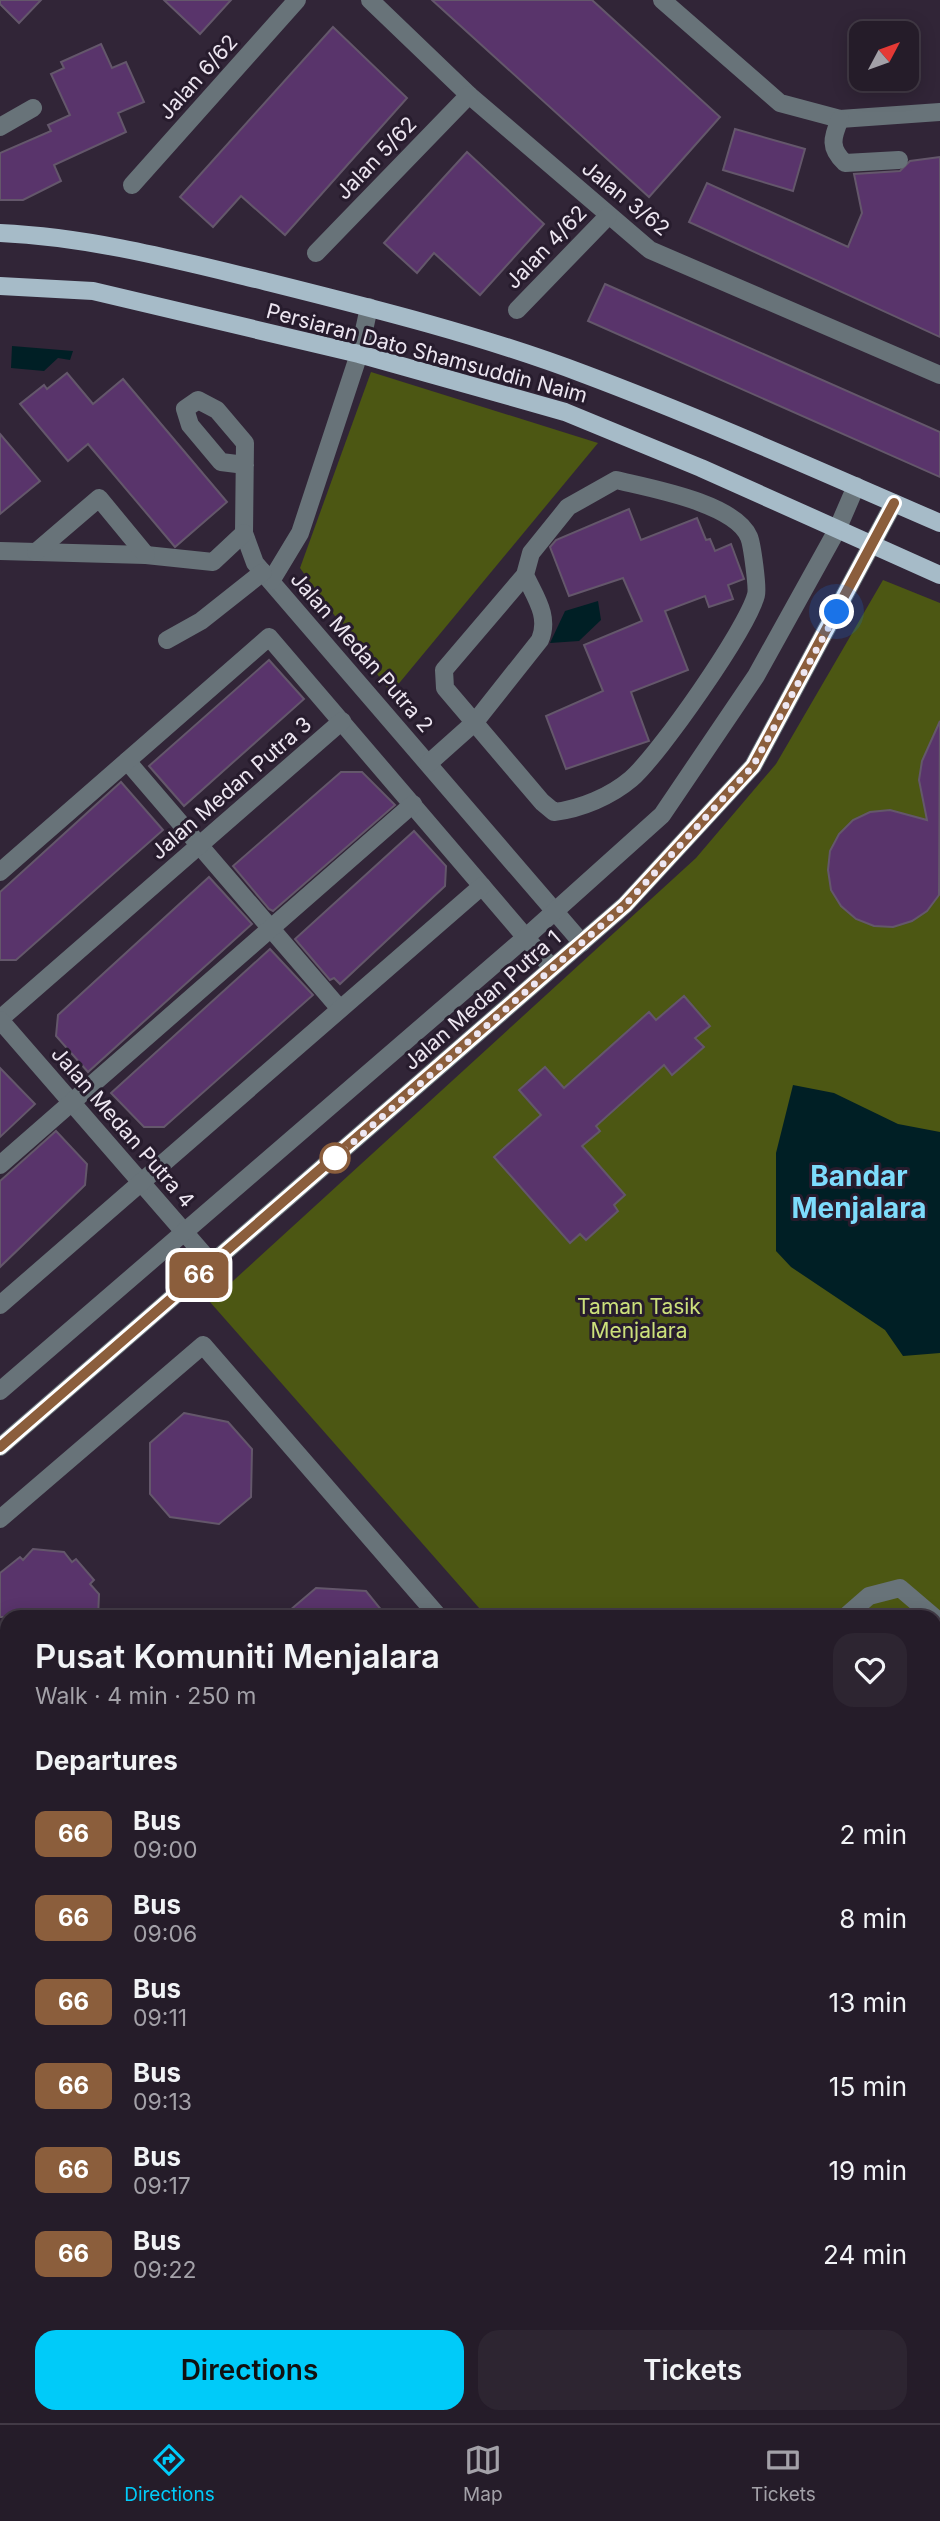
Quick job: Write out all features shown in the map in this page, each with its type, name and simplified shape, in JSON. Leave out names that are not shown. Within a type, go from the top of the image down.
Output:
[{"type":"main road","name":"Persiaran Dato Shamsuddin Naim","points":[[0,233],[77,238],[369,307],[583,373],[940,523]]},
{"type":"main road","name":"Persiaran Dato Shamsuddin Naim","points":[[0,286],[93,291],[359,354],[565,412],[701,468],[940,575]]},
{"type":"street","name":"Jalan 6/62","points":[[132,185],[297,0]]},
{"type":"street","name":"Jalan 3/62","points":[[370,0],[469,95],[650,250],[940,374]]},
{"type":"street","points":[[662,0],[780,103],[840,119],[940,112]]},
{"type":"street","name":"Jalan 5/62","points":[[316,253],[469,95]]},
{"type":"street","points":[[0,127],[33,108]]},
{"type":"street","points":[[840,119],[832,144],[835,154],[845,163],[899,160]]},
{"type":"street","name":"Jalan 4/62","points":[[517,310],[608,216]]},
{"type":"street","name":"Jalan Medan Putra 2","points":[[369,307],[359,354],[300,533],[267,577],[582,943]]},
{"type":"street","points":[[167,640],[267,577],[255,563],[244,533],[245,465]]},
{"type":"street","points":[[616,480],[667,492],[724,511],[749,536],[756,593],[732,642],[682,716],[632,778],[604,796],[572,810],[554,812],[542,802],[445,688],[444,670],[525,575],[531,554],[568,507],[616,480]]},
{"type":"street","name":"Jalan Medan Putra 1","points":[[0,1391],[525,938],[662,815],[756,676],[837,530],[856,486]]},
{"type":"street","points":[[36,552],[99,498],[146,555]]},
{"type":"street","name":"Jalan Medan Putra 1","points":[[0,1447],[625,905],[753,766],[894,503]]},
{"type":"street","points":[[0,551],[146,555],[213,562],[244,533]]},
{"type":"street","points":[[429,763],[475,722],[540,640],[545,628],[544,615],[525,575]]},
{"type":"street","points":[[3,863],[127,761],[269,637],[342,721]]},
{"type":"street","name":"Jalan Medan Putra 3","points":[[0,1020],[342,721],[552,968]]},
{"type":"street","points":[[127,761],[340,1009]]},
{"type":"street","points":[[0,1165],[413,804]]},
{"type":"street","points":[[0,1305],[482,886]]},
{"type":"street","name":"Jalan Medan Putra 4","points":[[0,1020],[212,1264]]},
{"type":"street","points":[[0,1519],[203,1345],[433,1610]]},
{"type":"street","points":[[853,1610],[869,1596],[900,1588],[926,1610]]},
{"type":"green space","points":[[371,372],[598,443],[391,693],[300,568]]},
{"type":"green space","name":"Taman Tasik Menjalara","points":[[883,580],[940,603],[940,1610],[481,1610],[210,1302],[696,858],[776,764]]},
{"type":"shaded area","points":[[12,346],[73,351],[70,360],[58,358],[44,371],[11,368]]},
{"type":"shaded area","points":[[598,601],[601,620],[579,641],[550,643],[565,611]]},
{"type":"shaded area","points":[[793,1085],[834,1093],[898,1124],[940,1132],[940,1353],[903,1356],[885,1330],[791,1267],[776,1251],[776,1153]]},
{"type":"building","points":[[0,0],[41,0],[19,23],[0,4]]},
{"type":"building","points":[[164,0],[231,0],[200,34]]},
{"type":"building","points":[[432,0],[592,0],[720,117],[649,197]]},
{"type":"building","points":[[333,27],[407,98],[285,235],[241,196],[213,227],[180,197]]},
{"type":"building","points":[[101,44],[112,68],[126,62],[144,102],[118,113],[126,132],[54,165],[61,181],[23,200],[0,200],[0,153],[51,131],[48,125],[70,115],[51,74],[64,68],[61,62]]},
{"type":"building","points":[[735,129],[805,149],[793,191],[723,170]]},
{"type":"building","points":[[467,152],[544,224],[480,295],[434,253],[417,273],[384,243]]},
{"type":"building","points":[[940,157],[940,337],[689,222],[707,183],[848,247],[862,213],[854,174],[900,171],[910,161]]},
{"type":"building","points":[[605,284],[940,432],[940,477],[588,321]]},
{"type":"building","points":[[67,373],[93,404],[123,379],[227,502],[175,547],[88,444],[68,461],[20,404],[44,385],[47,389]]},
{"type":"building","points":[[0,434],[40,481],[0,514]]},
{"type":"building","points":[[629,509],[641,540],[697,518],[706,540],[710,539],[715,551],[731,544],[744,579],[728,585],[733,599],[709,607],[705,596],[665,611],[688,670],[631,692],[649,741],[566,769],[546,716],[603,691],[584,645],[642,621],[623,578],[569,596],[550,547],[556,540]]},
{"type":"building","points":[[269,660],[304,699],[184,806],[149,766]]},
{"type":"building","points":[[940,721],[939,895],[927,911],[912,921],[893,927],[874,926],[856,919],[841,906],[831,890],[828,870],[830,851],[839,834],[853,820],[870,812],[890,810],[927,820],[919,780],[922,761]]},
{"type":"building","points":[[341,772],[362,772],[395,805],[273,911],[269,909],[233,866]]},
{"type":"building","points":[[121,782],[163,830],[16,960],[0,960],[0,892]]},
{"type":"building","points":[[414,831],[446,866],[445,886],[340,984],[334,978],[330,980],[295,939]]},
{"type":"building","points":[[209,877],[252,924],[88,1072],[56,1036],[58,1015]]},
{"type":"building","points":[[270,949],[313,995],[164,1127],[144,1127],[111,1093]]},
{"type":"building","points":[[684,996],[710,1026],[695,1038],[704,1047],[672,1075],[664,1065],[596,1126],[600,1131],[582,1146],[625,1195],[614,1205],[618,1211],[586,1240],[580,1234],[570,1243],[494,1157],[541,1115],[519,1090],[545,1067],[564,1088],[649,1012],[656,1020]]},
{"type":"building","points":[[0,1068],[35,1104],[0,1137]]},
{"type":"building","points":[[56,1131],[87,1164],[85,1185],[0,1267],[0,1181]]},
{"type":"building","points":[[184,1413],[228,1422],[252,1449],[251,1497],[219,1524],[170,1517],[150,1494],[150,1443]]},
{"type":"building","points":[[33,1549],[64,1552],[72,1562],[76,1559],[94,1580],[90,1584],[99,1594],[98,1610],[0,1610],[0,1573],[20,1557],[23,1560]]},
{"type":"building","points":[[316,1588],[366,1591],[381,1610],[290,1610]]},
{"type":"bus line","name":"66","points":[[0,1447],[625,905],[753,766],[894,503]]},
{"type":"district","name":"Bandar Menjalara","points":[[859,1192]]},
{"type":"route","points":[[335,1158],[625,905],[753,766],[837,612]]}]
